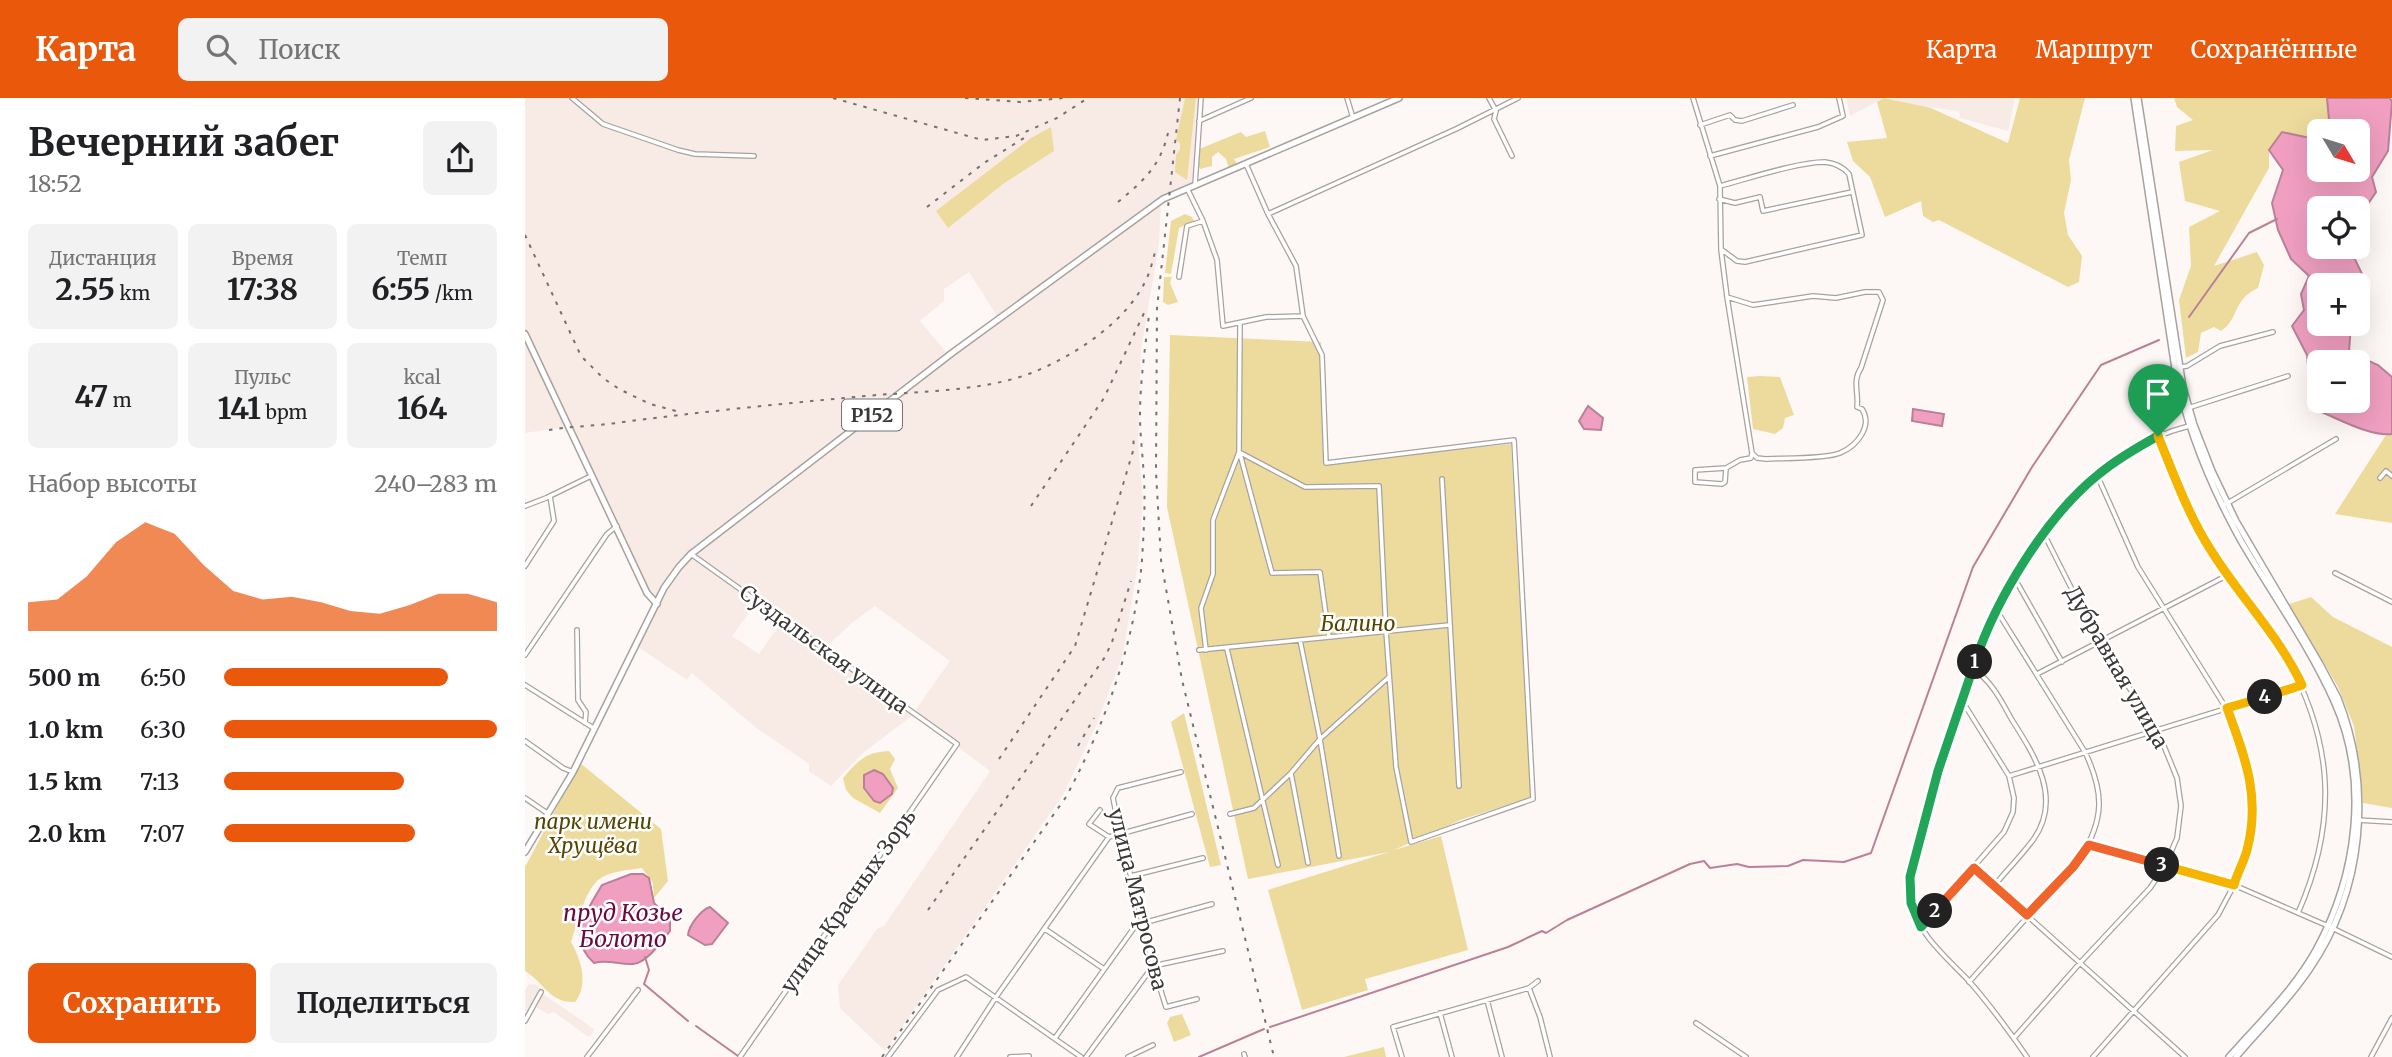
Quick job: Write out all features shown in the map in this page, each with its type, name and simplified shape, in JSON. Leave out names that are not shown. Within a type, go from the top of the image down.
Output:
[{"type":"main road","points":[[1188,188],[1399,98]]},
{"type":"main road","points":[[2136,98],[2179,367],[2188,408],[2225,505]]},
{"type":"main road","points":[[2136,98],[2175,369],[2189,426],[2248,554],[2316,666],[2338,709],[2353,763],[2357,820],[2347,871],[2330,927],[2309,971],[2237,1057]]},
{"type":"main road","name":"Р152","points":[[525,852],[573,772],[671,578],[691,555],[952,353],[1163,199],[1188,188]]},
{"type":"main road","points":[[525,334],[647,593],[657,604]]},
{"type":"main road","points":[[2229,1057],[2305,968],[2330,927]]},
{"type":"street","points":[[572,98],[603,124],[678,150],[695,154],[754,156]]},
{"type":"street","points":[[1195,185],[1201,98]]},
{"type":"street","points":[[1199,121],[1251,98]]},
{"type":"street","points":[[1347,98],[1353,118]]},
{"type":"street","points":[[1489,98],[1496,111],[1494,119],[1512,156]]},
{"type":"street","points":[[1268,214],[1496,111],[1518,98]]},
{"type":"street","points":[[1692,98],[1720,186],[1721,250],[1727,297],[1752,453],[1757,458],[1766,459],[1838,454],[1860,437],[1865,430],[1865,414],[1857,407],[1857,374],[1881,308],[1882,295],[1879,292],[1865,292],[1836,298],[1813,296],[1753,306],[1727,297]]},
{"type":"street","points":[[1710,156],[1818,127],[1843,116],[1839,98]]},
{"type":"street","points":[[1700,125],[1730,115],[1735,120],[1742,121],[1793,106]]},
{"type":"street","points":[[1720,186],[1823,162],[1833,163],[1849,174],[1863,235],[1745,262],[1737,261],[1721,250]]},
{"type":"street","points":[[1239,452],[1305,487],[1379,486],[1396,767],[1411,842],[1533,799],[1514,440],[1327,463],[1322,355],[1303,316],[1296,265],[1268,214],[1246,164]]},
{"type":"street","points":[[1188,188],[1217,260],[1223,326],[1266,317],[1303,316]]},
{"type":"street","points":[[1719,199],[1735,202],[1760,197],[1763,211],[1852,192]]},
{"type":"street","points":[[1179,277],[1187,226],[1203,221]]},
{"type":"street","points":[[1240,324],[1239,452],[1272,573],[1320,572],[1329,637]]},
{"type":"street","points":[[2179,367],[2187,366],[2220,346],[2273,332]]},
{"type":"street","points":[[2188,408],[2288,376]]},
{"type":"street","points":[[2027,1057],[1969,982],[1921,927],[1911,903],[1910,877],[1938,771],[1961,699],[1997,610],[2015,579],[2044,534],[2097,475],[2158,436],[2189,426]]},
{"type":"street","points":[[2158,436],[2199,528],[2228,575],[2278,640],[2302,685],[2313,714],[2321,746],[2326,804],[2319,857],[2298,913]]},
{"type":"street","points":[[2225,505],[2336,439]]},
{"type":"street","points":[[1206,650],[1201,608],[1213,573],[1213,520],[1239,452]]},
{"type":"street","points":[[1726,468],[1725,482],[1722,484],[1695,482],[1695,470],[1726,468],[1751,457],[1752,453]]},
{"type":"street","points":[[2380,478],[2386,471],[2392,476]]},
{"type":"street","points":[[525,506],[593,475]]},
{"type":"street","points":[[2093,1057],[2218,915],[2234,885],[2246,852],[2253,811],[2248,769],[2227,708],[2138,567],[2097,475]]},
{"type":"street","points":[[1442,479],[1459,786]]},
{"type":"street","points":[[525,566],[554,521],[550,496]]},
{"type":"street","points":[[525,655],[607,534],[617,526]]},
{"type":"street","name":"Дубравная улица","points":[[2014,1038],[2150,888],[2165,866],[2177,838],[2181,806],[2173,768],[2157,729],[2099,643],[2044,534]]},
{"type":"street","name":"Суздальская улица","points":[[691,555],[957,744]]},
{"type":"street","points":[[2335,573],[2392,602]]},
{"type":"street","points":[[2037,675],[2228,575]]},
{"type":"street","points":[[2015,579],[2062,662]]},
{"type":"street","points":[[1969,982],[2073,867],[2089,845],[2100,811],[2100,794],[2085,752],[1997,610]]},
{"type":"street","points":[[1199,650],[1449,625]]},
{"type":"street","points":[[577,630],[578,700],[586,712],[585,723]]},
{"type":"street","points":[[1300,640],[1339,856]]},
{"type":"street","points":[[1227,648],[1278,865]]},
{"type":"street","points":[[1972,669],[1981,673],[1990,685],[2033,752],[2046,793],[2042,822],[2032,840],[1994,886]]},
{"type":"street","points":[[1230,814],[1254,808],[1291,773],[1320,739],[1389,677]]},
{"type":"street","points":[[525,685],[595,729]]},
{"type":"street","points":[[2009,776],[2302,685]]},
{"type":"street","points":[[1921,927],[2004,832],[2011,817],[2014,798],[2009,776],[1961,699]]},
{"type":"street","points":[[525,741],[573,772]]},
{"type":"street","name":"улица Красных Зорь","points":[[740,1057],[957,744]]},
{"type":"street","name":"улица Матросова","points":[[1181,772],[1118,788],[1114,798],[1142,922],[1166,1007],[1197,999]]},
{"type":"street","points":[[1291,773],[1308,863]]},
{"type":"street","points":[[525,799],[549,814]]},
{"type":"street","points":[[1100,810],[1089,824],[1109,836]]},
{"type":"street","points":[[957,1057],[1109,836],[1192,814]]},
{"type":"street","points":[[2357,820],[2392,822]]},
{"type":"street","points":[[2089,845],[2234,885],[2392,957]]},
{"type":"street","points":[[1132,876],[1203,858]]},
{"type":"street","points":[[1974,868],[2185,1057]]},
{"type":"street","points":[[1055,1038],[1136,925],[1212,904]]},
{"type":"street","points":[[1045,928],[1104,969]]},
{"type":"street","points":[[888,1057],[938,990],[967,977],[1084,1057],[1153,966],[1223,951]]},
{"type":"street","points":[[1402,1057],[1393,1027],[1529,988],[1538,981]]},
{"type":"street","points":[[1529,988],[1540,1017],[1549,1057]]},
{"type":"street","points":[[587,1057],[638,990]]},
{"type":"street","points":[[525,1021],[541,992]]},
{"type":"street","points":[[1487,1000],[1502,1057]]},
{"type":"street","points":[[1440,1013],[1452,1057]]},
{"type":"street","points":[[2371,1057],[2392,1018]]},
{"type":"street","points":[[1696,1023],[1746,1057]]},
{"type":"street","points":[[1128,1057],[1153,1045]]},
{"type":"street","points":[[1010,1057],[1029,1056]]},
{"type":"shaded area","points":[[525,98],[1199,98],[1192,185],[1177,190],[997,316],[969,272],[944,289],[944,301],[920,321],[946,352],[692,548],[672,572],[659,595],[654,598],[647,595],[525,336]]},
{"type":"shaded area","points":[[1846,98],[1884,98],[1850,116]]},
{"type":"shaded area","points":[[1891,98],[2015,98],[2008,131],[1960,118],[1959,111],[1909,105]]},
{"type":"shaded area","points":[[1161,202],[1159,244],[1141,350],[1138,443],[1143,498],[1138,563],[1123,654],[1096,726],[1063,795],[885,1051],[840,1008],[838,985],[877,929],[884,926],[990,771],[958,747],[958,743],[914,712],[950,661],[875,606],[825,648],[695,554],[899,395]]},
{"type":"shaded area","points":[[525,342],[566,427],[525,433]]},
{"type":"shaded area","points":[[692,557],[756,603],[732,636],[759,654],[782,621],[913,715],[863,753],[831,786],[809,771],[809,764],[755,727],[692,673],[687,680],[638,647],[672,582]]},
{"type":"shaded area","points":[[529,984],[537,985],[542,991],[527,1014],[525,990]]},
{"type":"shaded area","points":[[542,993],[594,1029],[591,1036],[587,1036],[554,1012],[548,1014],[534,1006]]},
{"type":"green space","points":[[1185,98],[1196,98],[1187,180],[1175,172],[1176,155],[1180,149],[1180,143],[1176,140]]},
{"type":"green space","points":[[1884,98],[1931,108],[2008,143],[2020,98],[2085,98],[2069,160],[2071,180],[2064,213],[2068,235],[2082,256],[2079,282],[2068,287],[1939,220],[1933,222],[1923,216],[1921,201],[1885,217],[1870,177],[1853,161],[1847,142],[1887,138],[1877,102]]},
{"type":"green space","points":[[2174,98],[2327,98],[2329,119],[2307,119],[2307,137],[2282,132],[2269,150],[2269,168],[2214,266],[2257,252],[2264,265],[2258,288],[2244,298],[2221,331],[2214,327],[2201,333],[2198,352],[2186,358],[2179,300],[2191,266],[2189,227],[2220,211],[2185,201],[2179,162],[2213,150],[2175,151],[2176,126],[2193,120],[2177,107]]},
{"type":"green space","points":[[1051,127],[1054,151],[1003,184],[948,228],[936,211],[1031,138]]},
{"type":"green space","points":[[1265,131],[1270,147],[1234,159],[1237,164],[1229,169],[1226,159],[1218,152],[1212,157],[1212,166],[1200,169],[1199,149],[1241,132],[1246,137]]},
{"type":"green space","points":[[1185,214],[1194,221],[1179,228],[1171,274],[1165,273],[1171,221]]},
{"type":"green space","points":[[1164,277],[1172,277],[1170,283],[1178,302],[1168,305],[1163,302]]},
{"type":"green space","name":"Балино","points":[[1170,335],[1321,342],[1327,463],[1511,444],[1531,798],[1463,819],[1394,850],[1441,836],[1468,950],[1365,979],[1368,990],[1302,1010],[1268,890],[1389,852],[1248,879],[1167,507]]},
{"type":"green space","points":[[1747,377],[1780,377],[1794,415],[1785,418],[1783,428],[1775,434],[1753,429]]},
{"type":"green space","points":[[2392,434],[2392,523],[2335,514],[2386,435]]},
{"type":"green space","points":[[2311,597],[2333,617],[2392,647],[2392,808],[2363,803],[2354,726],[2338,687],[2289,604]]},
{"type":"green space","points":[[1184,713],[1221,865],[1210,867],[1171,722]]},
{"type":"green space","points":[[889,751],[895,759],[890,769],[898,788],[880,813],[853,798],[846,790],[843,778],[863,758]]},
{"type":"green space","name":"парк имени Хрущёва","points":[[580,763],[661,829],[668,881],[654,898],[653,883],[642,868],[608,875],[593,886],[581,909],[571,942],[578,956],[583,980],[575,1002],[553,996],[525,971],[525,867]]},
{"type":"green space","points":[[1182,1014],[1191,1035],[1174,1042],[1167,1023],[1170,1017]]},
{"type":"green space","points":[[1384,1047],[1386,1057],[1344,1057]]},
{"type":"water","points":[[2327,98],[2390,98],[2392,102],[2388,151],[2372,177],[2376,192],[2370,201],[2370,196],[2307,196],[2307,259],[2355,259],[2362,273],[2307,274],[2291,259],[2278,230],[2272,203],[2283,170],[2269,150],[2282,132],[2307,137],[2307,182],[2370,182],[2370,119],[2329,119]]},
{"type":"water","points":[[2307,280],[2307,336],[2350,336],[2349,350],[2307,350],[2307,355],[2292,326],[2304,310],[2301,294]]},
{"type":"water","points":[[2370,361],[2378,365],[2392,377],[2392,434],[2375,433],[2323,413],[2370,413]]},
{"type":"water","points":[[1588,406],[1603,418],[1601,430],[1584,429],[1579,421]]},
{"type":"water","points":[[1913,409],[1944,414],[1942,426],[1912,421]]},
{"type":"water","points":[[874,770],[883,774],[893,788],[892,794],[880,803],[874,801],[864,788],[864,775]]},
{"type":"water","name":"пруд Козье Болото","points":[[631,874],[643,874],[649,878],[654,903],[662,914],[670,919],[670,931],[654,951],[638,963],[594,963],[582,944],[582,924],[586,914],[602,885]]},
{"type":"water","points":[[710,907],[728,923],[712,944],[705,945],[688,935],[696,918]]},
{"type":"waterway","points":[[2189,317],[2249,233],[2277,219]]},
{"type":"waterway","points":[[1270,1027],[1508,947],[1542,931],[1546,933],[1567,920],[1690,864],[1704,861],[1710,868],[1737,864],[1749,867],[1788,866],[1803,860],[1844,862],[1871,853],[1973,567],[2032,467],[2101,365],[2159,340]]},
{"type":"waterway","points":[[645,957],[649,970],[644,984],[688,1021]]},
{"type":"waterway","points":[[696,1026],[738,1056]]},
{"type":"waterway","points":[[1199,1057],[1264,1029]]},
{"type":"railway","points":[[833,98],[982,140],[1016,136],[1057,118],[1088,98]]},
{"type":"railway","points":[[965,98],[1020,102],[1064,98]]},
{"type":"railway","points":[[1180,98],[1157,308],[1156,472],[1161,560],[1182,680],[1274,1057]]},
{"type":"railway","points":[[1118,202],[1155,164],[1168,133]]},
{"type":"railway","points":[[927,207],[984,163],[1024,138]]},
{"type":"railway","points":[[525,235],[581,356],[603,378],[619,389],[650,404],[676,411]]},
{"type":"railway","points":[[549,430],[768,405],[969,388],[1013,379],[1066,357],[1111,325],[1135,299],[1144,284],[1156,248]]},
{"type":"railway","points":[[1031,506],[1104,398],[1145,311]]},
{"type":"railway","points":[[882,1057],[1066,797],[1093,741],[1116,682],[1133,622],[1142,560],[1145,500],[1140,403],[1149,315]]},
{"type":"railway","points":[[999,759],[1075,646],[1133,451],[1134,435]]},
{"type":"railway","points":[[928,910],[1105,657],[1131,581]]},
{"type":"railway","points":[[1078,746],[1094,718]]},
{"type":"route","points":[[2158,436],[2211,551],[2258,617],[2278,640],[2302,685],[2227,708],[2236,728],[2250,776],[2253,811],[2246,852],[2234,885],[2089,845],[2073,867],[2027,915],[1974,868],[1921,927],[1911,903],[1910,877],[1938,771],[1990,622],[2029,556],[2071,501],[2097,475],[2158,436]]}]
